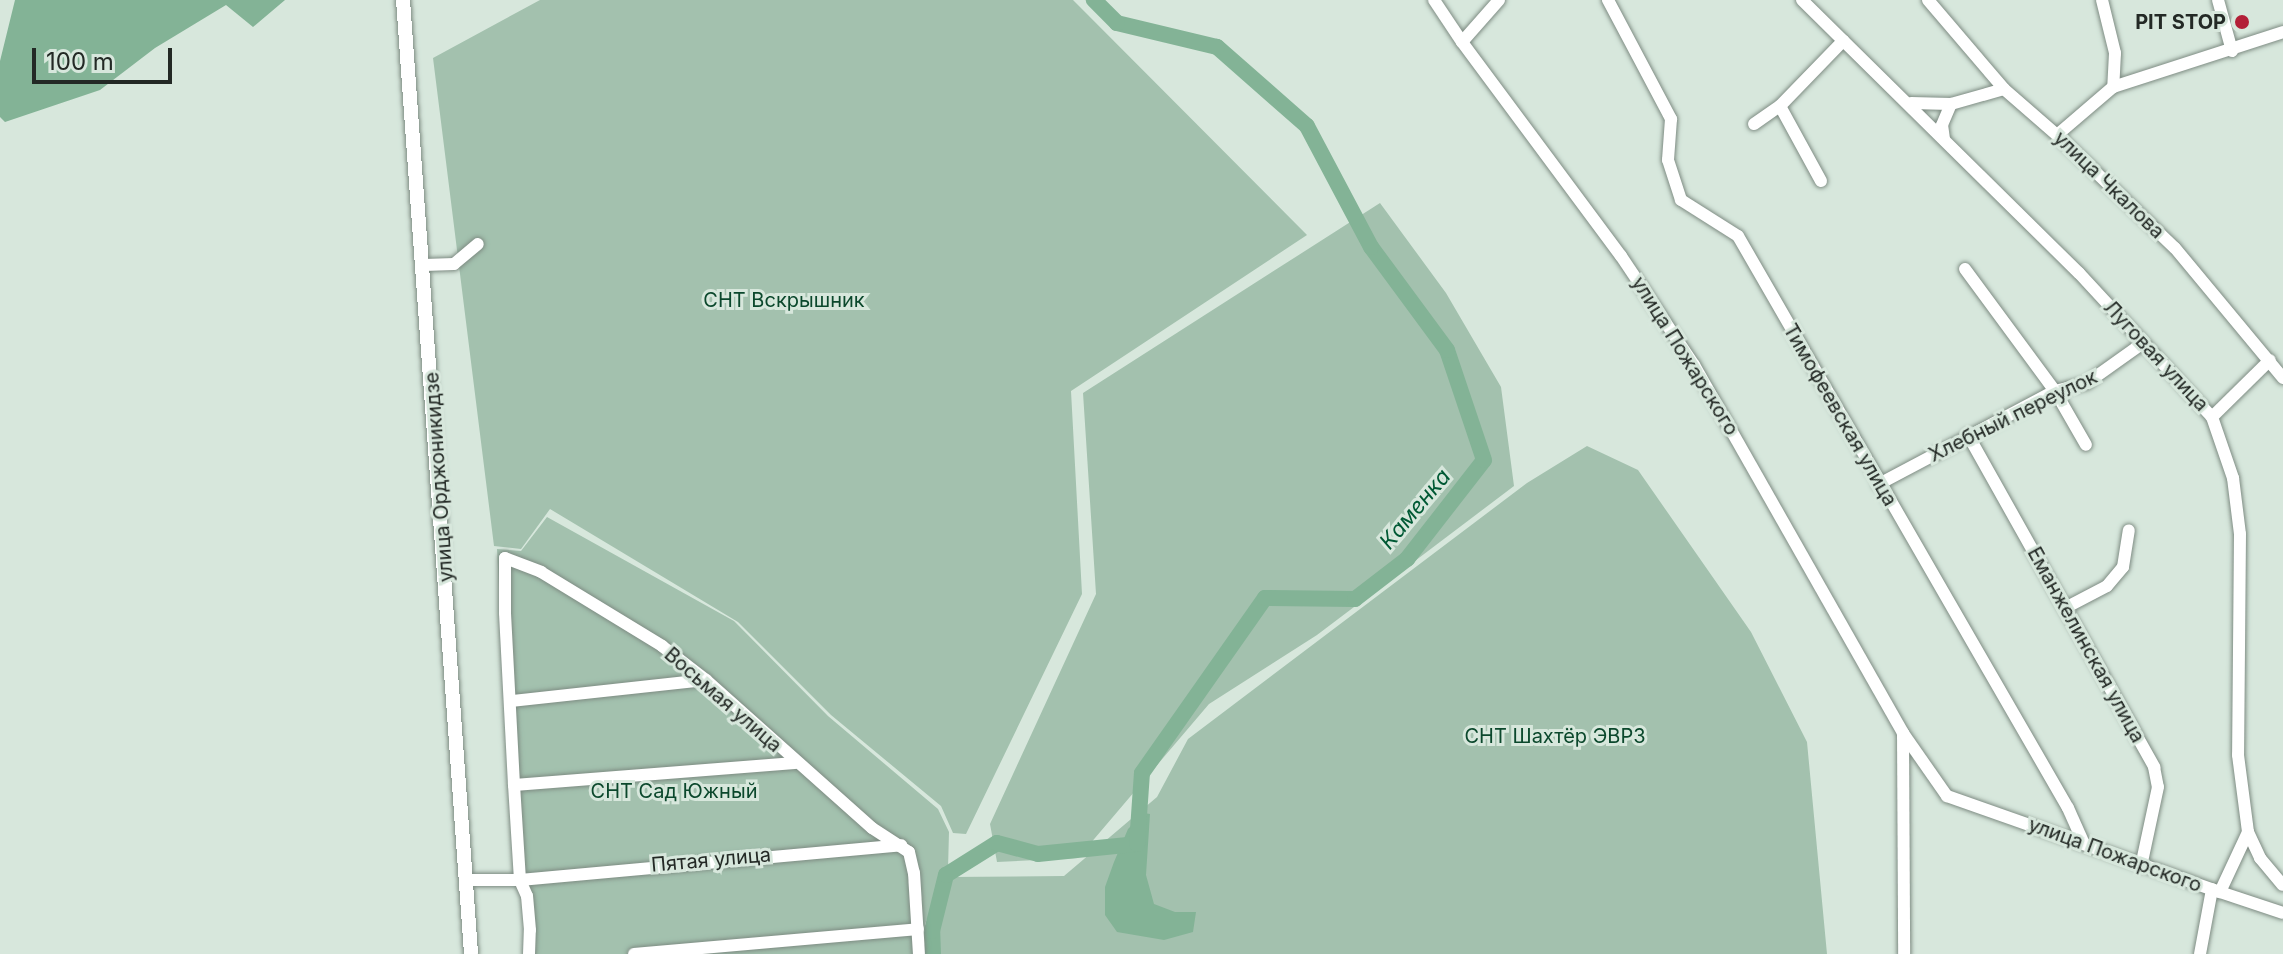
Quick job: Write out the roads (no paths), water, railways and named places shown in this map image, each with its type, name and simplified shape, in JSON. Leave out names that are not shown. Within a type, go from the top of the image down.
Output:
[{"type":"main road","name":"улица Орджоникидзе","points":[[403,0],[471,954]]},
{"type":"street","name":"улица Пожарского","points":[[1434,0],[1621,256],[1694,365],[1903,733],[1947,796],[2216,891]]},
{"type":"street","points":[[1462,42],[1499,0]]},
{"type":"street","name":"Тимофеевская улица","points":[[1608,0],[1671,119],[1668,160],[1681,200],[1738,236],[2068,808],[2083,842]]},
{"type":"street","name":"Луговая улица","points":[[1802,0],[1911,103],[2212,417],[2233,478],[2240,534],[2238,755],[2248,832],[2260,858],[2283,885]]},
{"type":"street","name":"улица Чкалова","points":[[1928,0],[2004,89],[2057,135],[2175,248],[2283,378]]},
{"type":"street","points":[[2102,0],[2115,53],[2113,87]]},
{"type":"street","points":[[2218,0],[2232,51]]},
{"type":"street","points":[[2057,135],[2113,87],[2283,32]]},
{"type":"street","points":[[1754,124],[1780,106],[1843,41]]},
{"type":"street","points":[[1911,103],[1951,104],[2004,89]]},
{"type":"street","points":[[1944,139],[1942,125],[1951,104]]},
{"type":"street","points":[[1780,106],[1821,181]]},
{"type":"street","points":[[424,265],[454,264],[478,244]]},
{"type":"street","points":[[1965,269],[2055,391],[2086,445]]},
{"type":"street","name":"Хлебный переулок","points":[[1879,484],[2055,391],[2087,383],[2143,343]]},
{"type":"street","points":[[2212,417],[2270,360]]},
{"type":"street","name":"Еманжелинская улица","points":[[1968,435],[2154,767],[2158,787],[2141,866]]},
{"type":"street","points":[[2065,608],[2107,586],[2123,567],[2129,530]]},
{"type":"street","name":"Восьмая улица","points":[[512,701],[505,613],[505,558],[541,572],[662,646],[706,680],[795,763],[872,828],[901,845]]},
{"type":"street","points":[[529,954],[527,896],[520,880],[512,701],[706,680]]},
{"type":"street","name":"улица Пожарского","points":[[1903,733],[1904,954]]},
{"type":"street","points":[[514,785],[795,763]]},
{"type":"street","points":[[2200,954],[2216,891],[2248,832]]},
{"type":"street","points":[[901,845],[909,852],[914,873],[919,954]]},
{"type":"street","name":"Пятая улица","points":[[466,880],[520,880],[901,845]]},
{"type":"street","points":[[2216,891],[2283,913]]},
{"type":"street","points":[[634,954],[918,929]]},
{"type":"waterway","name":"Каменка","points":[[933,954],[932,931],[946,875],[997,843],[1038,854],[1137,844],[1142,773],[1265,598],[1355,599],[1407,559],[1484,460],[1447,350],[1371,247],[1307,126],[1217,47],[1117,23],[1094,0]]},
{"type":"place","name":"PIT STOP","points":[[2242,22]]},
{"type":"park label","name":"СНТ Вскрышник","points":[[784,300]]},
{"type":"park label","name":"СНТ Шахтёр ЭВРЗ","points":[[1555,736]]},
{"type":"park label","name":"СНТ Сад Южный","points":[[674,791]]}]
